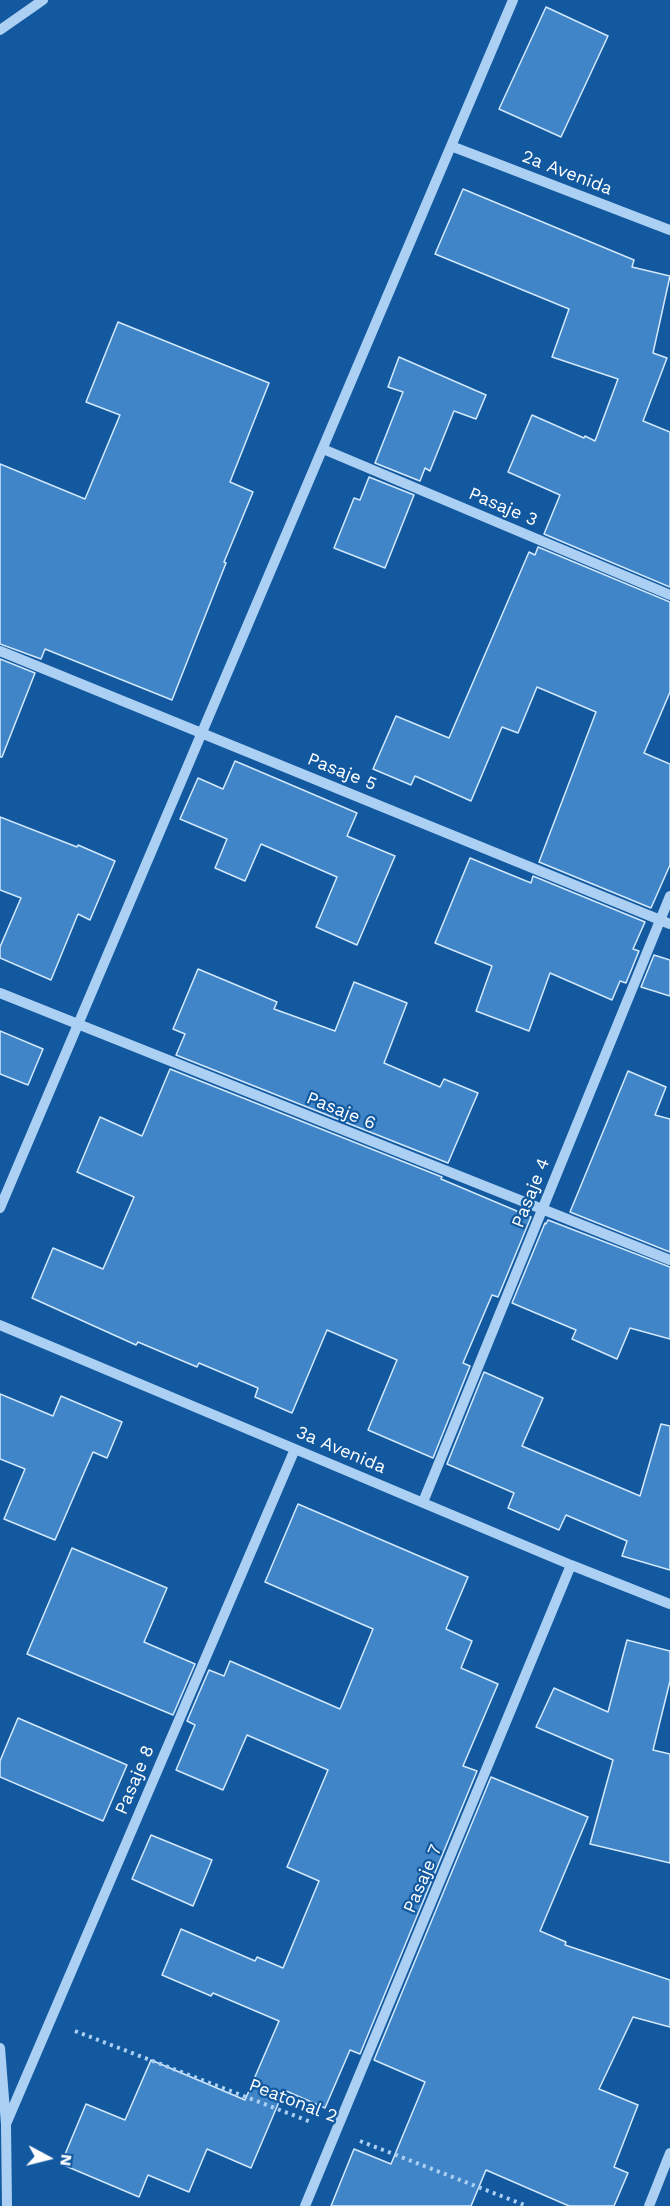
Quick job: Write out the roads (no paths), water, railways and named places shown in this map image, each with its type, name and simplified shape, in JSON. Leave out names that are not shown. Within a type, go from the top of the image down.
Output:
[{"type":"street","points":[[0,30],[43,0]]},
{"type":"street","points":[[0,1208],[513,0]]},
{"type":"street","name":"2a Avenida","points":[[452,146],[670,230]]},
{"type":"street","name":"Pasaje 3","points":[[323,449],[670,595]]},
{"type":"street","name":"Pasaje 5","points":[[0,651],[665,922]]},
{"type":"street","name":"Pasaje 4","points":[[423,1502],[542,1209],[665,922],[670,896]]},
{"type":"street","name":"Pasaje 6","points":[[0,993],[670,1260]]},
{"type":"street","name":"3a Avenida","points":[[0,1325],[571,1565],[670,1604]]},
{"type":"street","name":"Pasaje 8","points":[[6,2124],[295,1449]]},
{"type":"street","name":"Pasaje 7","points":[[305,2206],[571,1565]]},
{"type":"street","points":[[0,2048],[6,2124],[7,2206]]},
{"type":"street","points":[[649,2206],[670,2153]]}]
